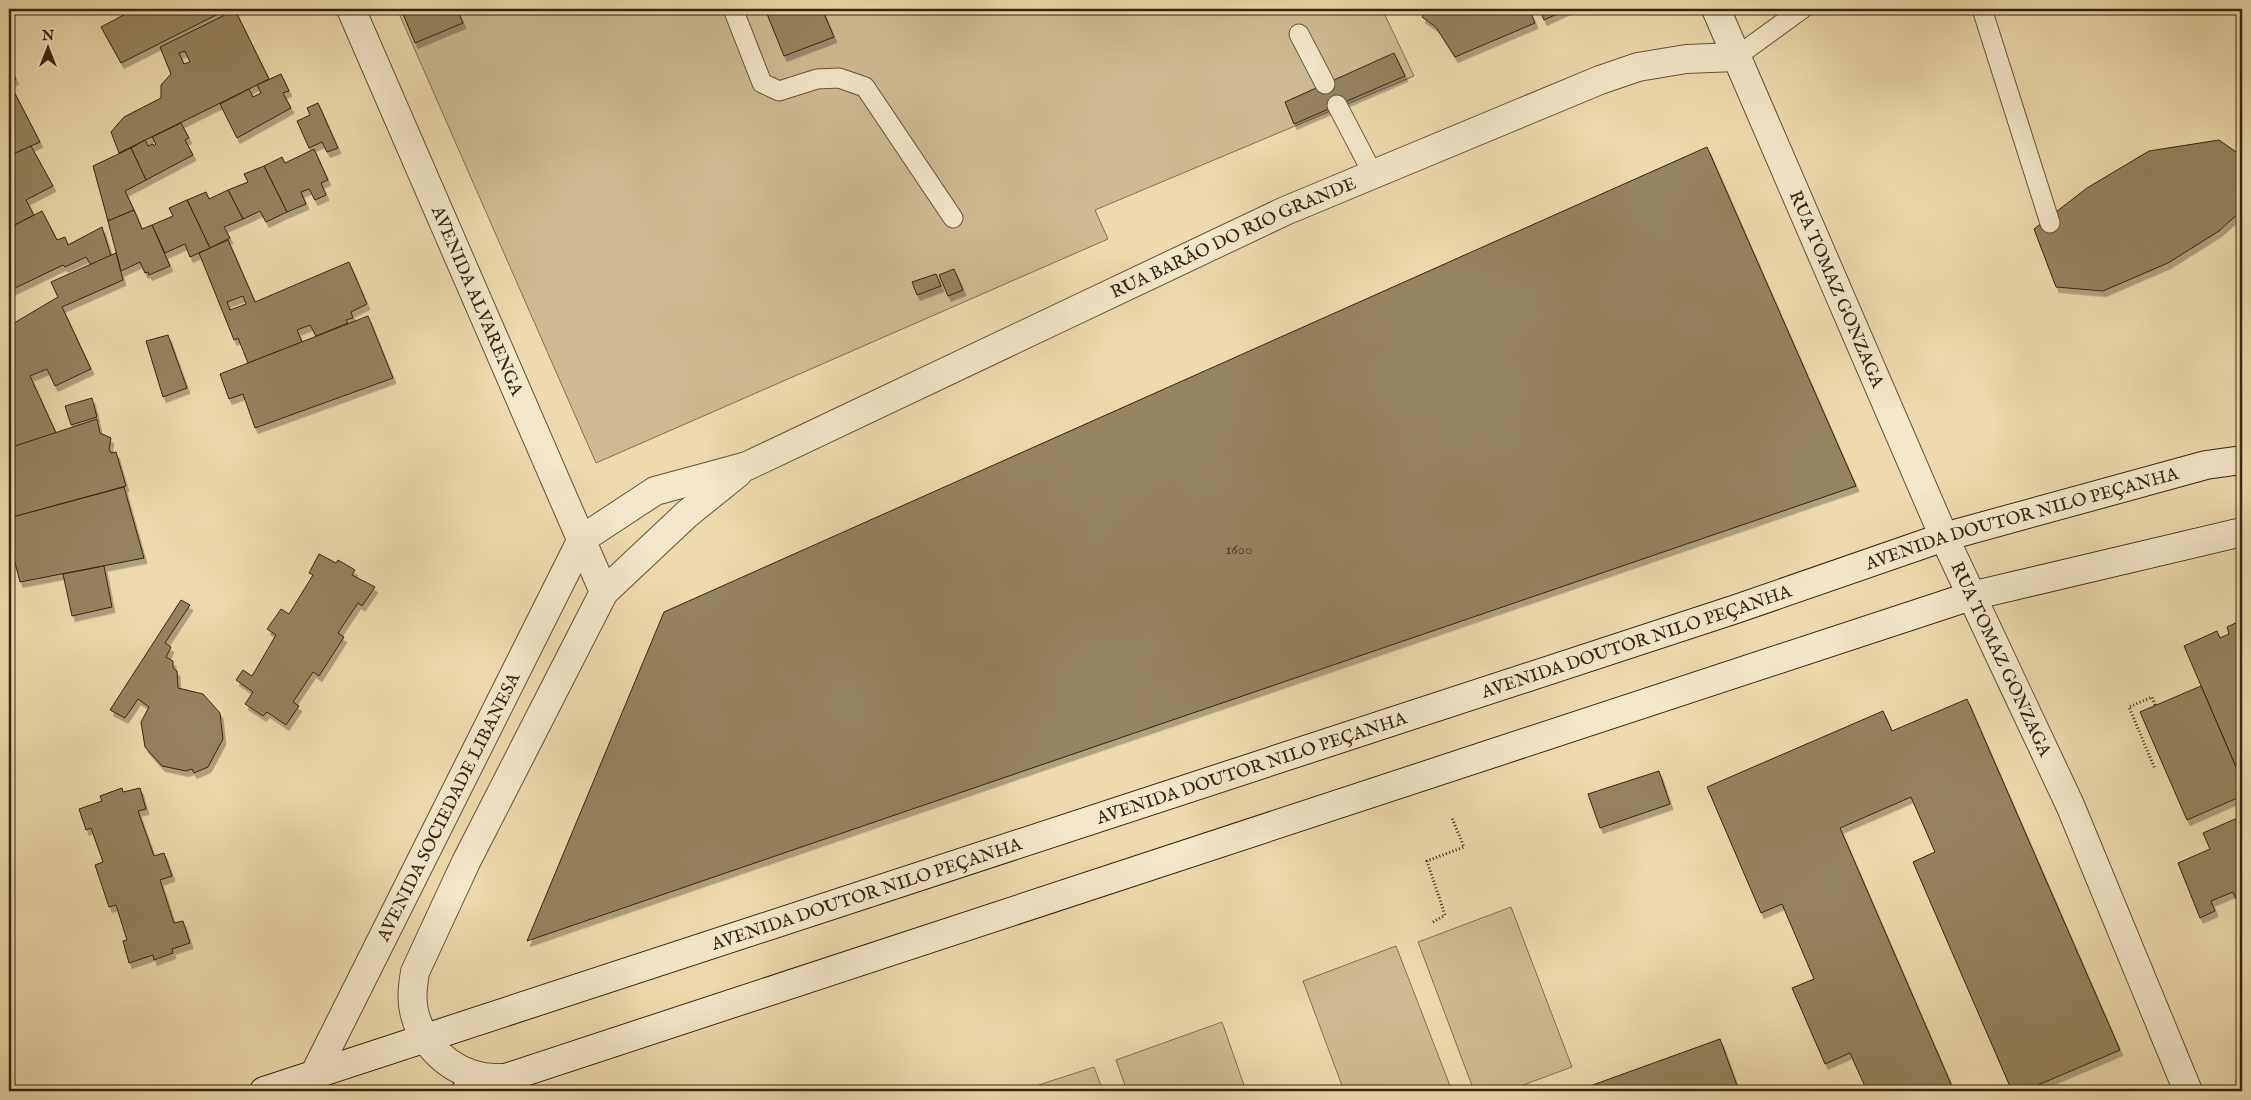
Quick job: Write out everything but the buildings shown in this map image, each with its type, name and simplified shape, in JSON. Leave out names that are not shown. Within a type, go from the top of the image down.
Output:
[{"type":"street","name":"AVENIDA ALVARENGA","points":[[351,9],[604,592]]},
{"type":"street","name":"RUA TOMAZ GONZAGA","points":[[1716,9],[1944,537],[2070,805],[2188,1091]]},
{"type":"street","name":"RUA BARÃO DO RIO GRANDE","points":[[582,539],[655,491],[747,466],[1276,215],[1373,174],[1600,80],[1638,67],[1686,59],[1736,57]]},
{"type":"street","name":"AVENIDA DOUTOR NILO PEÇANHA","points":[[264,1091],[1736,608],[1944,537],[2206,465],[2242,460]]},
{"type":"street","name":"RUA BARÃO DO RIO GRANDE","points":[[604,592],[687,514],[747,466]]},
{"type":"street","points":[[466,1091],[1971,596],[2242,532]]},
{"type":"street","name":"AVENIDA SOCIEDADE LIBANESA","points":[[314,1075],[582,539]]},
{"type":"street","points":[[507,1078],[483,1077],[460,1070],[441,1057],[425,1039],[413,1009],[412,990],[415,972],[466,862],[604,592]]},
{"type":"street","points":[[453,795],[466,862]]},
{"type":"lane","points":[[733,9],[762,84],[779,91],[817,79],[840,78],[865,87],[953,218]]},
{"type":"lane","points":[[1736,57],[1802,9]]},
{"type":"lane","points":[[1982,9],[2050,223]]},
{"type":"lane","points":[[1299,34],[1325,84]]},
{"type":"lane","points":[[1337,105],[1373,174]]},
{"type":"path","points":[[2156,705],[2152,697],[2129,707],[2156,769]]},
{"type":"path","points":[[1433,922],[1445,915],[1427,861],[1464,846],[1452,818]]},
{"type":"shaded area","points":[[397,9],[1382,9],[1414,76],[1095,210],[1108,239],[596,463]]},
{"type":"shaded area","points":[[1511,907],[1572,1067],[1507,1091],[1474,1091],[1418,942]]},
{"type":"shaded area","points":[[1396,946],[1452,1091],[1344,1091],[1303,981]]},
{"type":"shaded area","points":[[1222,1022],[1246,1091],[1127,1091],[1116,1060]]},
{"type":"shaded area","points":[[1094,1067],[1103,1091],[1020,1091]]}]
